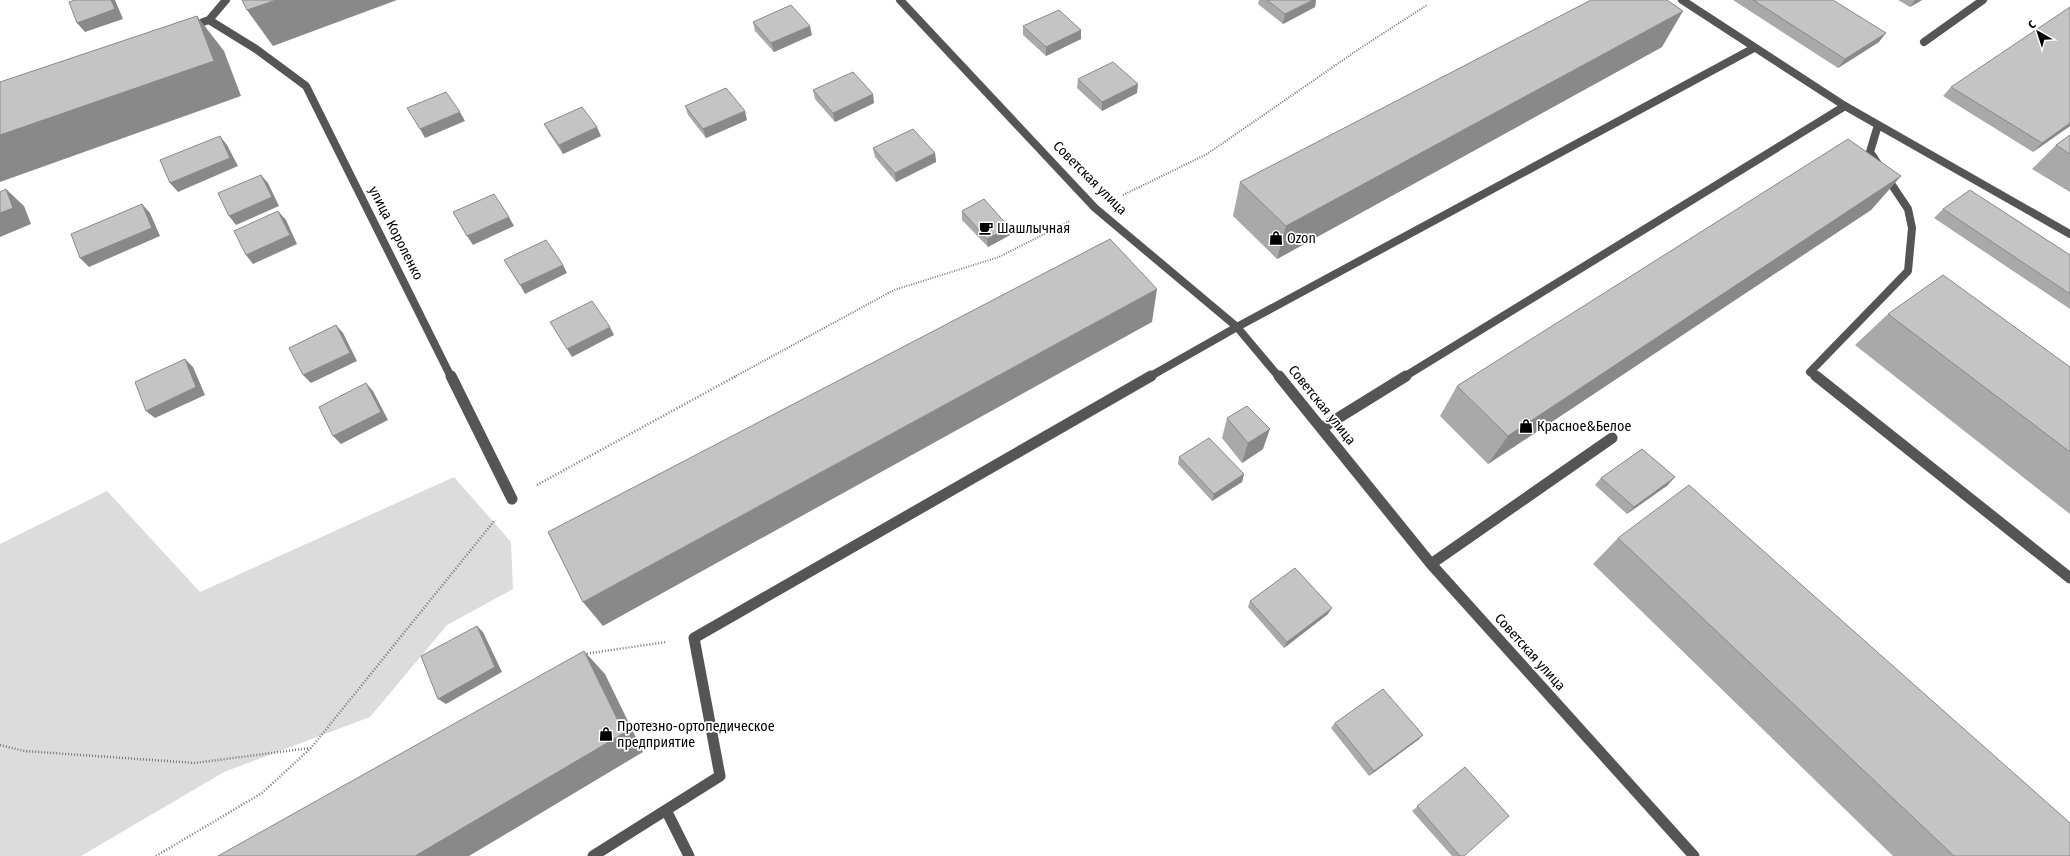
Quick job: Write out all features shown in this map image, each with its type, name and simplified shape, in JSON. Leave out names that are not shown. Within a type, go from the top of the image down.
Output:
[{"type":"street","points":[[194,25],[209,20],[226,0]]},
{"type":"street","name":"Советская улица","points":[[900,0],[1095,208],[1238,327],[1322,428],[1431,564],[1694,856]]},
{"type":"street","points":[[1682,0],[1845,106],[2070,234]]},
{"type":"street","points":[[1924,42],[1984,0]]},
{"type":"street","name":"улица Короленко","points":[[209,20],[256,49],[306,86],[512,499]]},
{"type":"street","points":[[593,856],[720,776],[694,638],[1238,327],[1754,48]]},
{"type":"street","points":[[1322,428],[1845,106]]},
{"type":"street","points":[[1878,125],[1870,152],[1890,178],[1908,209],[1912,228],[1908,271],[1810,372],[2070,578]]},
{"type":"street","points":[[1431,564],[1612,438]]},
{"type":"street","points":[[666,810],[688,856]]},
{"type":"path","points":[[156,856],[262,793],[310,748],[512,499],[894,290],[999,257],[1095,208],[1207,154],[1362,47],[1428,6]]},
{"type":"path","points":[[578,655],[694,638]]},
{"type":"path","points":[[0,745],[24,752],[195,763],[310,748]]},
{"type":"shaded area","points":[[454,477],[511,542],[513,589],[447,625],[370,717],[224,772],[81,856],[0,856],[0,544],[107,491],[200,592]]},
{"type":"building","points":[[75,0],[111,0],[115,9],[77,23],[69,2]]},
{"type":"building","points":[[242,0],[276,0],[247,10]]},
{"type":"building","points":[[1267,0],[1313,0],[1285,14]]},
{"type":"building","points":[[1591,0],[1667,0],[1683,11],[1286,226],[1240,182]]},
{"type":"building","points":[[1753,0],[1833,0],[1886,33],[1845,59]]},
{"type":"building","points":[[791,5],[810,26],[771,43],[753,22]]},
{"type":"building","points":[[2070,7],[2070,123],[2042,143],[1951,87]]},
{"type":"building","points":[[1059,10],[1081,30],[1046,47],[1023,26]]},
{"type":"building","points":[[197,16],[214,61],[0,135],[0,82]]},
{"type":"building","points":[[1113,62],[1138,84],[1102,102],[1078,79]]},
{"type":"building","points":[[853,72],[873,94],[833,113],[813,90]]},
{"type":"building","points":[[726,88],[745,111],[703,129],[685,106]]},
{"type":"building","points":[[446,92],[460,112],[420,129],[407,108]]},
{"type":"building","points":[[582,107],[597,127],[559,145],[544,124]]},
{"type":"building","points":[[913,129],[935,153],[895,173],[873,148]]},
{"type":"building","points":[[2070,135],[2070,154],[2056,145]]},
{"type":"building","points":[[220,136],[230,158],[170,183],[160,160]]},
{"type":"building","points":[[1848,139],[1901,176],[1508,436],[1457,386]]},
{"type":"building","points":[[261,175],[272,197],[229,216],[218,193]]},
{"type":"building","points":[[6,189],[13,208],[0,213],[0,192]]},
{"type":"building","points":[[1970,190],[2070,255],[2070,294],[1943,209]]},
{"type":"building","points":[[494,194],[509,217],[467,236],[453,212]]},
{"type":"building","name":"Шашлычная","points":[[984,199],[1009,227],[987,239],[962,211]]},
{"type":"building","points":[[142,204],[152,228],[80,258],[71,234]]},
{"type":"building","points":[[278,211],[290,235],[246,255],[234,231]]},
{"type":"building","points":[[1110,239],[1157,289],[583,602],[548,532]]},
{"type":"building","points":[[546,240],[563,265],[520,285],[504,260]]},
{"type":"building","points":[[1943,275],[2070,367],[2070,452],[1888,314]]},
{"type":"building","points":[[592,301],[610,327],[567,349],[550,322]]},
{"type":"building","points":[[336,325],[350,353],[303,375],[289,348]]},
{"type":"building","points":[[185,359],[196,387],[146,411],[135,382]]},
{"type":"building","points":[[366,383],[381,412],[333,436],[319,407]]},
{"type":"building","points":[[1247,406],[1270,429],[1248,443],[1227,418]]},
{"type":"building","points":[[1209,438],[1244,474],[1214,494],[1179,457]]},
{"type":"building","points":[[1642,449],[1675,477],[1634,507],[1601,478]]},
{"type":"building","points":[[1689,485],[2070,823],[2070,856],[1954,856],[1618,538]]},
{"type":"building","points":[[1295,568],[1332,608],[1287,642],[1250,601]]},
{"type":"building","points":[[477,626],[495,667],[438,699],[421,656]]},
{"type":"building","points":[[584,651],[624,733],[415,856],[218,856]]},
{"type":"building","points":[[1383,689],[1423,735],[1374,771],[1335,723]]},
{"type":"building","points":[[1465,767],[1509,816],[1464,856],[1460,856],[1417,806]]},
{"type":"place","name":"Шашлычная","points":[[986,228]]},
{"type":"place","name":"Ozon","points":[[1276,238]]},
{"type":"place","name":"Красное&Белое","points":[[1526,426]]},
{"type":"place","name":"Протезно-ортопедическое предприятие","points":[[606,734]]}]
